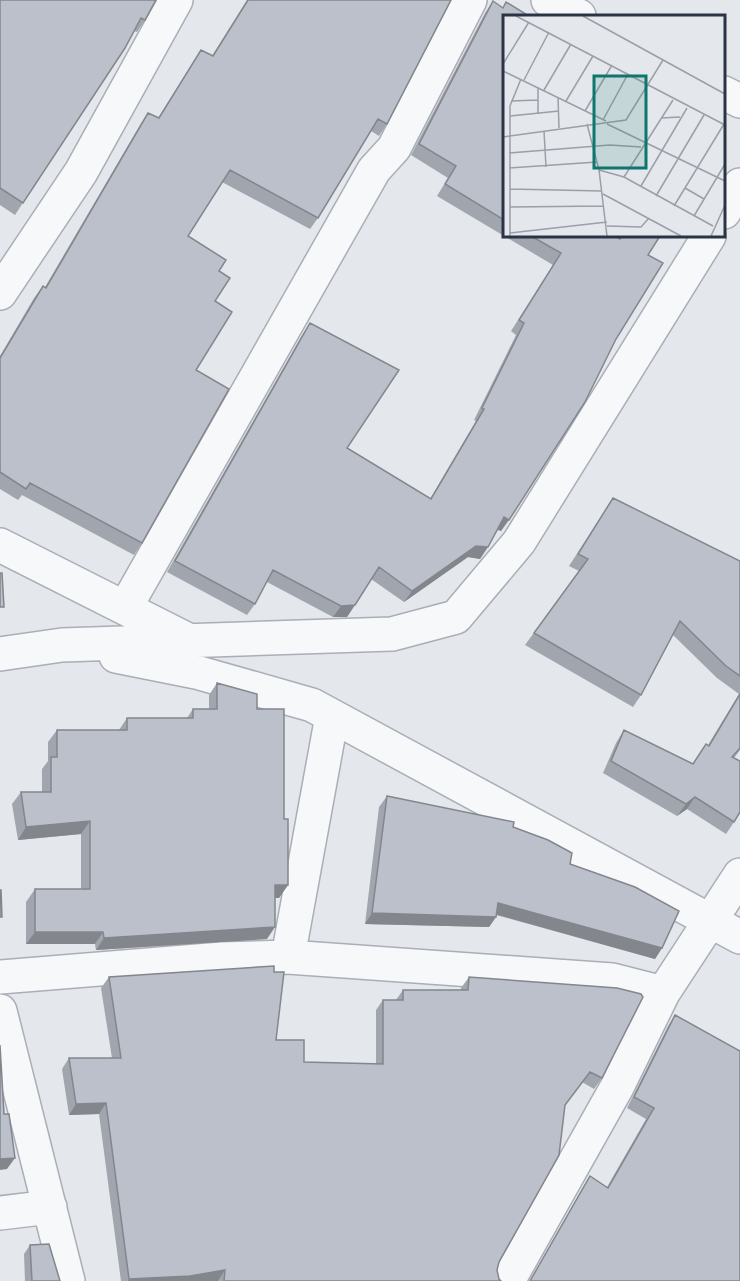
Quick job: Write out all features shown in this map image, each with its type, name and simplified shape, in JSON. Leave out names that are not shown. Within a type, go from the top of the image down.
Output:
[{"type":"street","points":[[0,293],[81,172],[176,0]]},
{"type":"street","points":[[125,608],[374,170],[394,148],[470,0]]},
{"type":"street","points":[[548,0],[577,15]]},
{"type":"street","points":[[725,94],[740,101]]},
{"type":"street","points":[[725,209],[740,185]]},
{"type":"street","points":[[0,654],[62,645],[392,634],[456,616],[519,542],[708,237]]},
{"type":"street","points":[[0,545],[190,641]]},
{"type":"street","points":[[62,645],[196,672],[312,705],[740,937]]},
{"type":"street","points":[[288,957],[332,716]]},
{"type":"street","points":[[508,1281],[617,1087],[663,993],[740,875]]},
{"type":"street","points":[[0,976],[222,959],[288,957],[612,980],[663,993]]},
{"type":"street","points":[[0,1011],[68,1281]]},
{"type":"street","points":[[0,1213],[50,1208]]},
{"type":"building","points":[[0,0],[156,0],[145,20],[141,18],[125,48],[23,203],[0,188]]},
{"type":"building","points":[[248,0],[451,0],[387,124],[378,119],[318,218],[230,170],[188,236],[226,260],[219,271],[230,278],[215,301],[232,312],[196,370],[229,389],[142,543],[30,483],[26,489],[0,472],[0,358],[43,286],[46,288],[148,113],[159,118],[201,50],[213,56]]},
{"type":"building","points":[[493,1],[503,8],[506,2],[527,15],[503,15],[503,219],[445,184],[456,166],[419,144]]},
{"type":"building","points":[[533,237],[617,237],[620,239],[621,237],[659,237],[648,255],[663,263],[616,339],[585,402],[509,520],[504,517],[488,547],[476,546],[412,591],[379,567],[355,605],[341,606],[273,570],[255,604],[175,561],[310,323],[399,370],[347,448],[431,499],[484,409],[482,408],[524,323],[519,320],[561,253]]},
{"type":"building","points":[[613,498],[740,561],[740,676],[726,666],[680,621],[641,695],[534,633],[588,559],[578,554]]},
{"type":"building","points":[[0,573],[2,573],[4,607],[0,607]]},
{"type":"building","points":[[217,683],[257,694],[257,709],[284,709],[284,819],[288,819],[288,885],[275,885],[275,927],[104,938],[103,932],[35,932],[35,889],[90,889],[90,821],[26,827],[21,792],[51,792],[51,757],[57,757],[57,730],[127,730],[127,718],[193,718],[193,709],[217,709]]},
{"type":"building","points":[[740,694],[740,748],[732,757],[740,761],[740,812],[734,822],[695,797],[686,804],[611,761],[624,730],[693,764],[706,744],[709,746]]},
{"type":"building","points":[[387,796],[514,822],[513,827],[548,840],[572,853],[570,864],[635,887],[679,911],[662,948],[498,903],[496,917],[372,913]]},
{"type":"building","points":[[1,890],[2,917],[0,917]]},
{"type":"building","points":[[274,966],[274,972],[284,972],[276,1040],[304,1040],[304,1062],[383,1064],[383,1000],[403,1000],[403,990],[468,990],[469,977],[617,988],[641,994],[643,997],[602,1078],[590,1072],[565,1105],[559,1155],[499,1262],[497,1270],[501,1281],[224,1281],[225,1270],[190,1276],[129,1279],[106,1103],[76,1104],[69,1058],[121,1058],[109,977]]},
{"type":"building","points":[[675,1015],[740,1051],[740,1281],[530,1281],[590,1176],[608,1188],[654,1108],[634,1097]]},
{"type":"building","points":[[0,1045],[4,1114],[9,1114],[15,1158],[0,1159]]},
{"type":"building","points":[[49,1244],[60,1281],[32,1281],[30,1245]]}]
